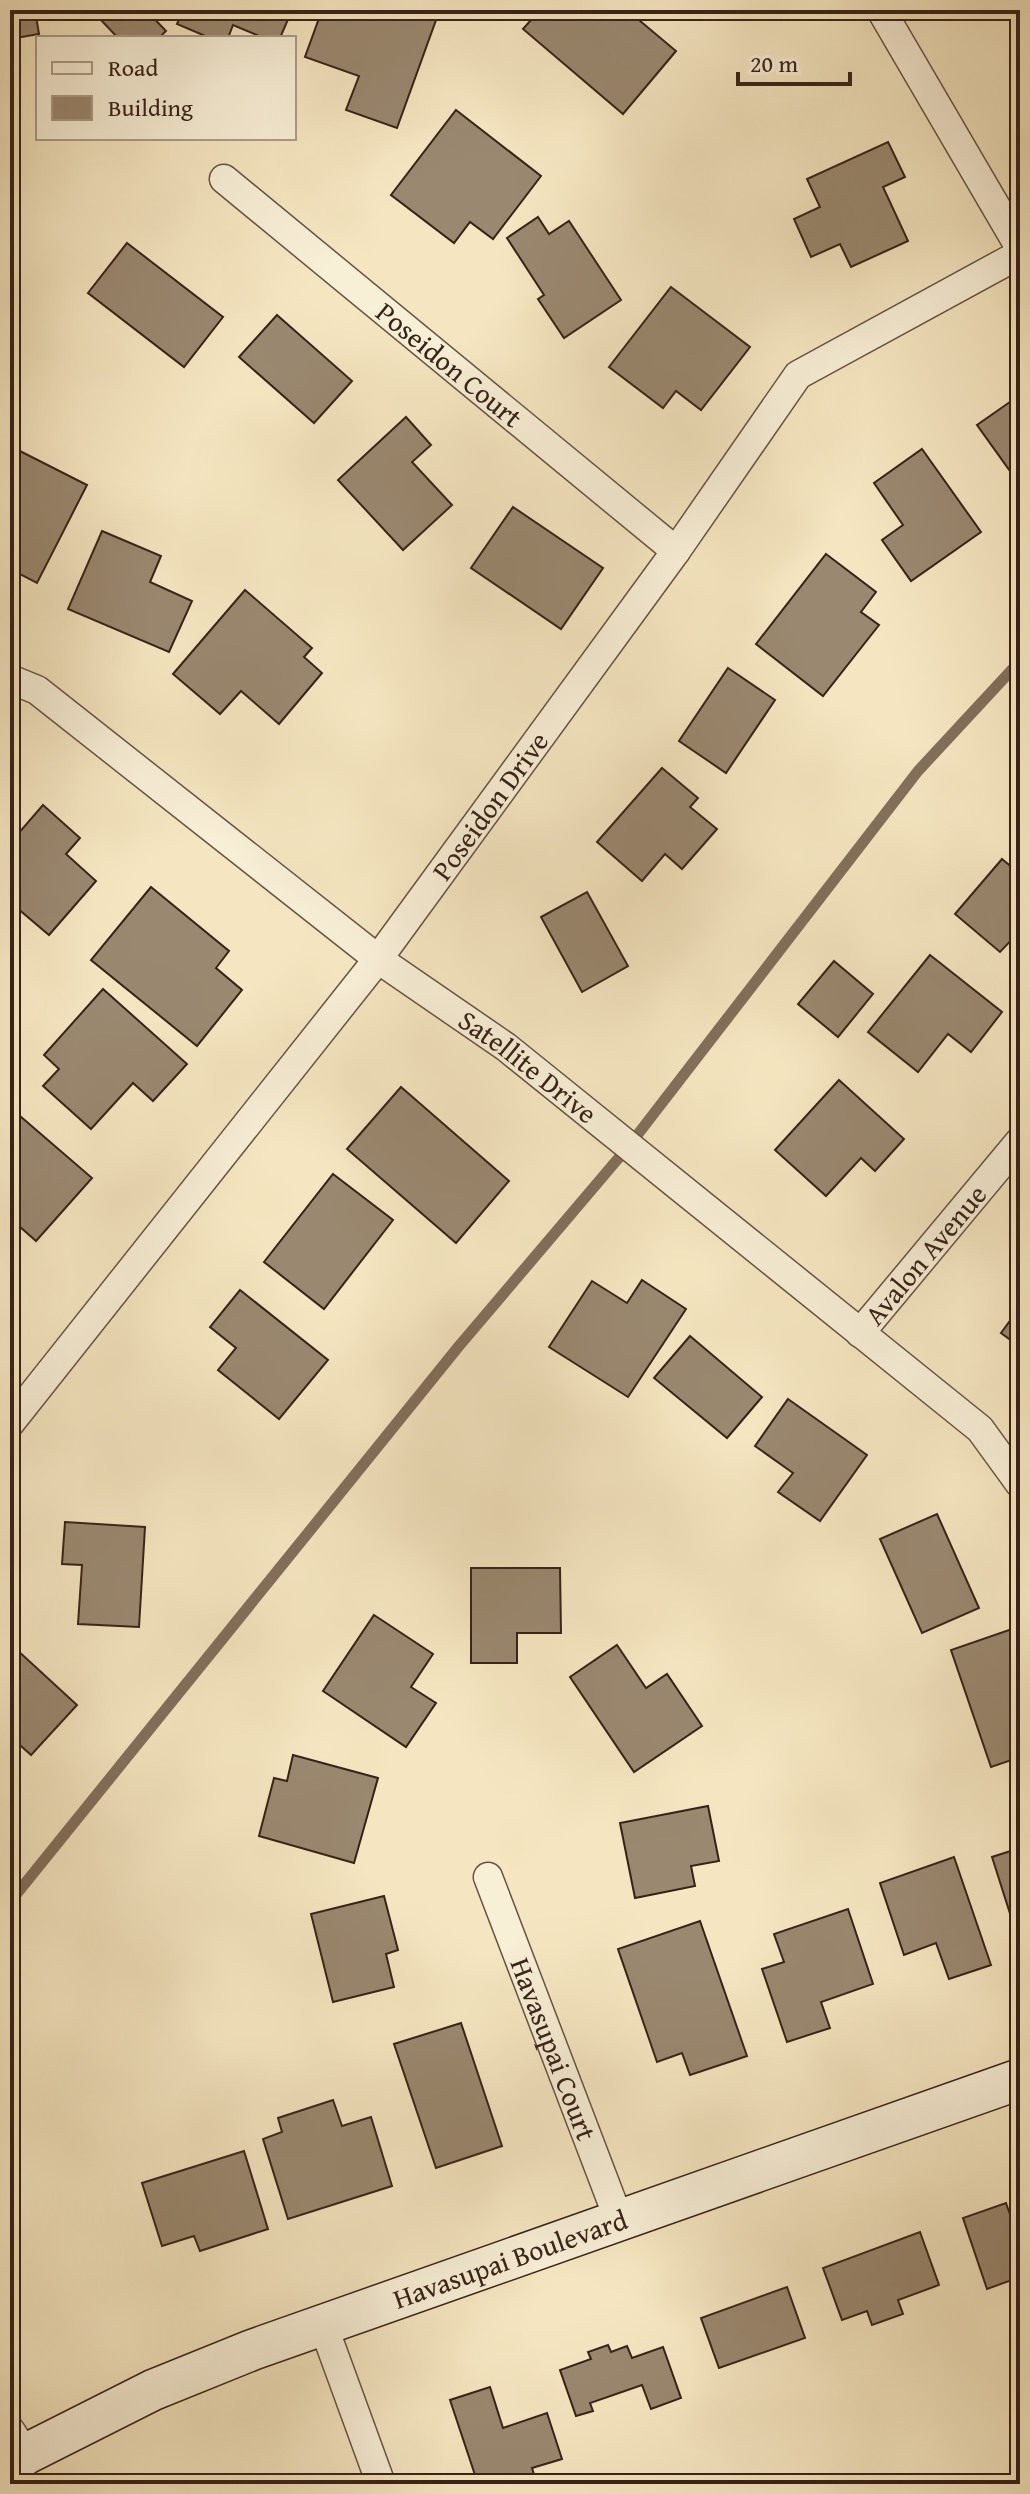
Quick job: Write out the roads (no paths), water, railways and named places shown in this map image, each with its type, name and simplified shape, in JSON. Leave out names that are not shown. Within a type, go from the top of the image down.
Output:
[{"type":"street","points":[[881,10],[1020,251]]},
{"type":"street","name":"Poseidon Court","points":[[224,179],[676,551]]},
{"type":"street","name":"Poseidon Drive","points":[[10,1423],[378,959],[676,551],[798,375],[1020,251]]},
{"type":"street","name":"Satellite Drive","points":[[10,679],[37,690],[378,959],[506,1047],[980,1429],[1020,1484]]},
{"type":"street","name":"Avalon Avenue","points":[[860,1333],[1020,1141]]},
{"type":"street","name":"Havasupai Court","points":[[488,1877],[619,2220]]},
{"type":"street","name":"Havasupai Boulevard","points":[[15,2450],[252,2350],[1020,2079]]},
{"type":"street","points":[[323,2325],[381,2484]]},
{"type":"waterway","points":[[10,1902],[459,1346],[628,1147],[918,771],[1020,661]]}]
